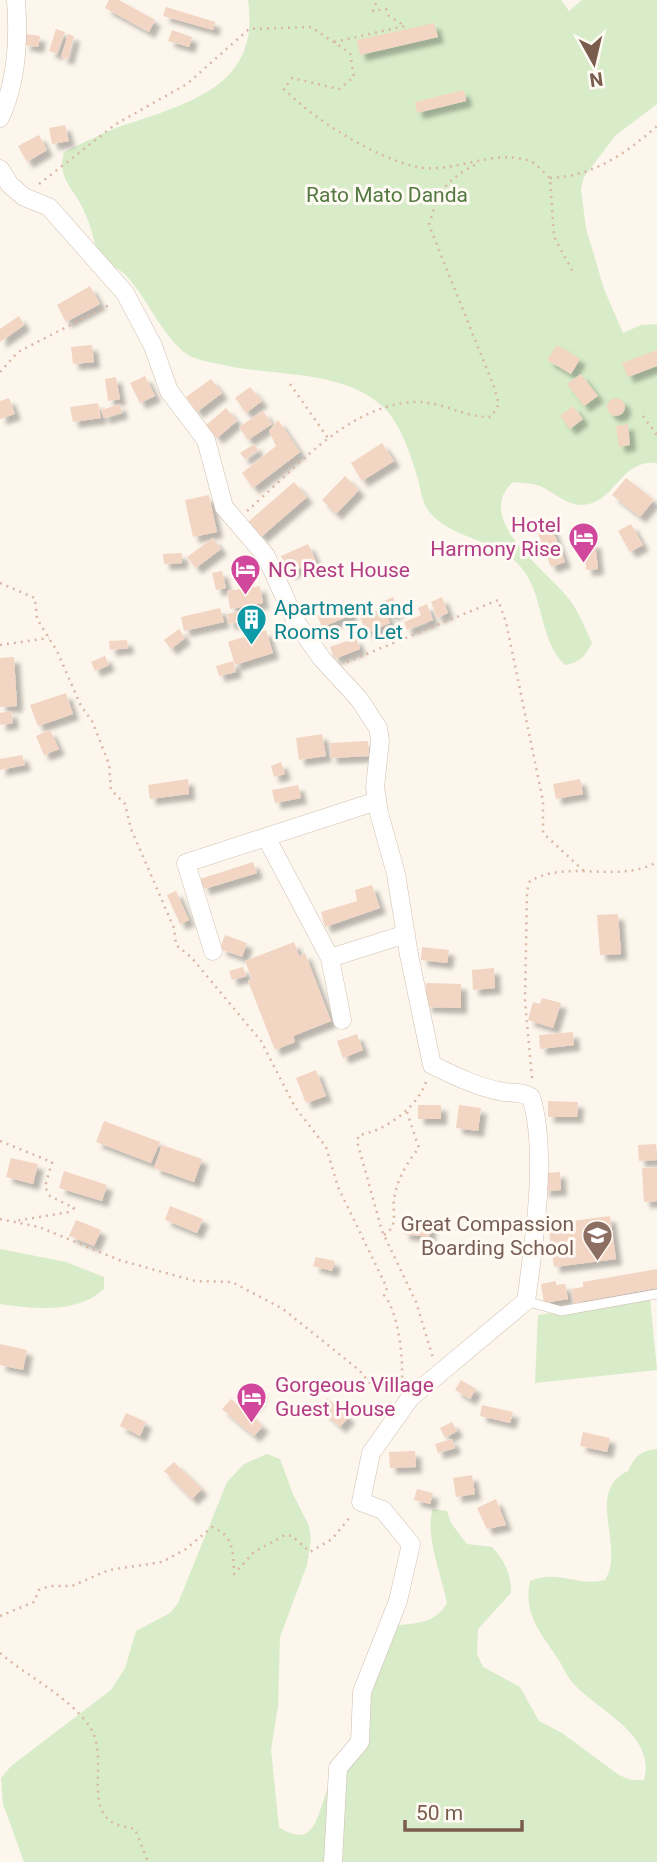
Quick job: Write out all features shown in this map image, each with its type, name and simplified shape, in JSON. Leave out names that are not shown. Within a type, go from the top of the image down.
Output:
[{"type":"street","points":[[0,118],[11,89],[16,50],[16,0]]},
{"type":"street","points":[[0,169],[10,185],[24,197],[49,207],[125,293],[153,346],[169,391],[206,440],[224,507],[234,522],[266,556],[296,622],[322,659],[334,668],[359,699],[378,728],[380,741],[375,787],[377,801],[396,874],[432,1065],[450,1076],[531,1097],[539,1167],[526,1301],[438,1374],[397,1401],[371,1452],[361,1502],[383,1510],[411,1544],[398,1601],[362,1692],[360,1742],[338,1768],[333,1862]]},
{"type":"street","points":[[213,951],[186,863],[377,801]]},
{"type":"street","points":[[266,837],[330,957],[342,1020]]},
{"type":"street","points":[[330,957],[406,934]]},
{"type":"lane","points":[[526,1301],[561,1311],[657,1294]]},
{"type":"path","points":[[333,42],[405,26],[389,16],[386,9],[373,11],[377,0]]},
{"type":"path","points":[[24,197],[116,124],[187,84],[249,29],[311,26],[350,54],[354,77],[339,89],[292,78],[284,89],[300,106],[360,144],[418,167],[443,167],[508,157],[531,162],[551,178],[575,177],[600,168],[657,126]]},
{"type":"path","points":[[234,522],[328,438],[357,419],[410,402],[440,403],[479,417],[491,417],[499,404],[429,225],[436,201],[451,177],[482,161]]},
{"type":"path","points":[[551,178],[554,237],[573,272]]},
{"type":"path","points":[[0,372],[19,352],[106,307],[125,293]]},
{"type":"path","points":[[290,384],[328,438]]},
{"type":"path","points":[[643,416],[657,435]]},
{"type":"path","points":[[0,583],[35,598],[37,619],[49,638],[80,706],[92,721],[109,764],[111,790],[125,804],[131,829],[174,928],[176,945],[191,957],[261,1041],[295,1107],[326,1147],[338,1187],[387,1288],[384,1295],[393,1306],[403,1358],[402,1382],[397,1401],[374,1388],[359,1370],[283,1309],[232,1282],[195,1281],[119,1260],[39,1227],[0,1219]]},
{"type":"path","points":[[334,668],[498,600],[506,622],[538,776],[544,833],[585,872]]},
{"type":"path","points":[[0,645],[49,638]]},
{"type":"path","points":[[531,1097],[533,1067],[525,1001],[527,891],[530,881],[561,871],[631,871],[657,862]]},
{"type":"path","points":[[432,1065],[424,1087],[406,1109],[383,1129],[359,1136],[357,1141],[384,1235],[416,1302],[438,1374]]},
{"type":"path","points":[[384,1235],[395,1220],[394,1199],[406,1165],[419,1148],[406,1109]]},
{"type":"path","points":[[0,1141],[52,1162],[45,1187],[50,1196],[74,1208],[69,1212],[12,1222]]},
{"type":"path","points":[[0,1616],[34,1602],[39,1590],[50,1586],[72,1586],[109,1570],[162,1562],[186,1549],[212,1527],[223,1531],[230,1541],[235,1554],[233,1574],[254,1552],[285,1535],[292,1536],[310,1552],[341,1530],[361,1502]]},
{"type":"path","points":[[0,1653],[66,1702],[88,1725],[100,1754],[97,1787],[105,1816],[118,1825],[135,1829],[148,1862]]},
{"type":"green space","name":"Rato Mato Danda","points":[[248,0],[561,0],[569,11],[582,0],[657,0],[657,104],[615,136],[584,177],[581,189],[586,228],[604,289],[623,333],[641,325],[657,324],[657,463],[634,468],[601,498],[579,505],[540,486],[513,482],[503,496],[501,512],[517,544],[559,587],[579,615],[592,643],[575,663],[565,665],[556,655],[545,630],[533,589],[519,565],[496,549],[445,526],[426,507],[404,438],[382,406],[346,385],[325,379],[239,368],[203,361],[188,355],[161,326],[130,280],[122,272],[99,259],[86,217],[64,177],[64,152],[113,129],[189,102],[211,90],[229,74],[242,55],[249,31]]},
{"type":"green space","points":[[0,1249],[66,1262],[104,1277],[104,1289],[81,1303],[55,1308],[0,1304]]},
{"type":"green space","points":[[650,1299],[657,1370],[535,1383],[538,1315]]},
{"type":"green space","points":[[657,1449],[657,1862],[24,1862],[3,1804],[1,1778],[11,1766],[111,1690],[125,1668],[136,1631],[170,1613],[178,1603],[227,1482],[244,1464],[267,1454],[280,1459],[309,1526],[311,1539],[307,1565],[280,1637],[278,1706],[271,1750],[279,1827],[300,1835],[312,1828],[328,1788],[351,1747],[359,1712],[364,1662],[368,1654],[399,1625],[433,1618],[447,1603],[432,1542],[433,1509],[447,1511],[451,1523],[467,1544],[492,1547],[504,1563],[510,1580],[511,1593],[478,1629],[477,1654],[483,1667],[520,1687],[539,1721],[562,1733],[619,1775],[631,1780],[644,1780],[646,1764],[642,1749],[622,1724],[570,1679],[535,1623],[528,1593],[530,1581],[540,1578],[558,1577],[595,1582],[605,1580],[611,1552],[607,1506],[609,1492],[615,1480],[628,1471],[639,1455]]},
{"type":"building","points":[[109,0],[119,0],[155,20],[149,32],[105,8]]},
{"type":"building","points":[[166,7],[215,22],[213,30],[163,16]]},
{"type":"building","points":[[434,23],[438,37],[360,55],[357,40]]},
{"type":"building","points":[[56,29],[65,32],[57,54],[49,51]]},
{"type":"building","points":[[172,30],[192,37],[189,47],[168,41]]},
{"type":"building","points":[[26,34],[40,36],[38,47],[24,45]]},
{"type":"building","points":[[68,34],[74,36],[68,59],[61,57]]},
{"type":"building","points":[[464,90],[466,101],[417,113],[415,102]]},
{"type":"building","points":[[65,125],[69,141],[52,144],[49,128]]},
{"type":"building","points":[[39,135],[47,150],[27,162],[18,146]]},
{"type":"building","points":[[90,286],[100,304],[66,322],[57,305]]},
{"type":"building","points":[[19,316],[24,325],[0,342],[0,329]]},
{"type":"building","points":[[92,345],[94,362],[73,364],[71,347]]},
{"type":"building","points":[[557,345],[580,359],[571,374],[547,360]]},
{"type":"building","points":[[657,350],[657,366],[628,377],[622,363]]},
{"type":"building","points":[[581,374],[598,396],[584,406],[567,384]]},
{"type":"building","points":[[145,376],[155,396],[140,403],[130,383]]},
{"type":"building","points":[[116,377],[120,399],[108,401],[105,379]]},
{"type":"building","points":[[211,379],[222,393],[197,412],[186,397]]},
{"type":"building","points":[[250,387],[262,401],[246,413],[235,398]]},
{"type":"building","points":[[9,398],[15,414],[0,419],[0,401]]},
{"type":"building","points":[[612,398],[620,398],[625,407],[623,414],[612,416],[607,411],[607,403]]},
{"type":"building","points":[[98,403],[101,418],[73,422],[70,407]]},
{"type":"building","points":[[120,404],[122,413],[104,418],[101,410]]},
{"type":"building","points":[[573,406],[583,419],[570,429],[560,416]]},
{"type":"building","points":[[226,408],[237,421],[217,438],[206,425]]},
{"type":"building","points":[[263,411],[272,424],[248,440],[239,427]]},
{"type":"building","points":[[278,420],[300,452],[253,488],[242,473],[276,446],[269,431]]},
{"type":"building","points":[[628,424],[630,445],[619,447],[616,426]]},
{"type":"building","points":[[382,443],[394,461],[362,481],[351,463]]},
{"type":"building","points":[[254,444],[258,450],[245,459],[240,453]]},
{"type":"building","points":[[345,476],[359,490],[336,514],[322,500]]},
{"type":"building","points":[[626,478],[654,500],[640,517],[612,495]]},
{"type":"building","points":[[294,482],[307,497],[261,537],[248,522]]},
{"type":"building","points":[[209,495],[217,532],[193,537],[185,500]]},
{"type":"building","points":[[548,518],[565,562],[551,567],[534,523]]},
{"type":"building","points":[[631,524],[643,545],[630,552],[618,531]]},
{"type":"building","points":[[213,538],[221,549],[196,568],[187,557]]},
{"type":"building","points":[[595,542],[598,569],[586,570],[584,543]]},
{"type":"building","points":[[308,544],[316,561],[289,573],[281,556]]},
{"type":"building","points":[[182,553],[182,563],[164,564],[163,554]]},
{"type":"building","points":[[222,571],[226,588],[216,590],[212,573]]},
{"type":"building","name":"NG Rest House","points":[[260,586],[263,603],[230,609],[227,591]]},
{"type":"building","points":[[393,597],[399,611],[390,615],[384,601]]},
{"type":"building","points":[[442,597],[448,613],[437,618],[431,602]]},
{"type":"building","points":[[346,602],[352,615],[322,627],[317,615]]},
{"type":"building","points":[[427,604],[433,620],[407,630],[404,622],[421,615],[418,608]]},
{"type":"building","points":[[220,608],[224,622],[184,631],[181,617]]},
{"type":"building","points":[[384,608],[390,623],[367,633],[360,618]]},
{"type":"building","points":[[244,610],[246,620],[229,624],[227,614]]},
{"type":"building","points":[[179,629],[185,638],[171,649],[164,640]]},
{"type":"building","name":"Apartment and Rooms To Let","points":[[266,630],[273,653],[235,665],[228,642]]},
{"type":"building","points":[[356,638],[360,649],[334,659],[330,647]]},
{"type":"building","points":[[127,640],[128,648],[110,650],[109,641]]},
{"type":"building","points":[[105,656],[109,665],[95,671],[91,662]]},
{"type":"building","points":[[14,657],[17,706],[0,707],[0,658]]},
{"type":"building","points":[[233,661],[236,672],[219,676],[216,666]]},
{"type":"building","points":[[66,693],[73,714],[38,726],[30,705]]},
{"type":"building","points":[[11,711],[13,723],[0,725],[0,713]]},
{"type":"building","points":[[50,730],[59,749],[44,755],[36,736]]},
{"type":"building","points":[[322,734],[326,756],[299,760],[296,738]]},
{"type":"building","points":[[368,741],[369,756],[331,758],[330,743]]},
{"type":"building","points":[[22,755],[25,765],[0,770],[0,759]]},
{"type":"building","points":[[281,762],[285,774],[274,777],[271,766]]},
{"type":"building","points":[[188,779],[189,794],[150,799],[148,785]]},
{"type":"building","points":[[580,779],[583,794],[556,799],[553,784]]},
{"type":"building","points":[[298,785],[301,798],[275,803],[272,790]]},
{"type":"building","points":[[253,862],[257,873],[204,889],[200,879]]},
{"type":"building","points":[[372,885],[380,908],[325,927],[321,912],[357,901],[355,890]]},
{"type":"building","points":[[176,891],[189,920],[180,924],[167,895]]},
{"type":"building","points":[[618,914],[621,954],[600,955],[597,915]]},
{"type":"building","points":[[225,935],[247,943],[242,957],[220,949]]},
{"type":"building","points":[[294,942],[299,956],[305,953],[331,1021],[293,1036],[295,1042],[275,1050],[248,981],[252,979],[245,961]]},
{"type":"building","points":[[422,947],[449,950],[447,963],[421,960]]},
{"type":"building","points":[[243,967],[246,976],[232,980],[229,971]]},
{"type":"building","points":[[494,968],[495,988],[473,990],[472,970]]},
{"type":"building","points":[[426,983],[461,984],[461,1008],[426,1007]]},
{"type":"building","points":[[542,998],[561,1003],[553,1028],[528,1020],[533,1002],[540,1004]]},
{"type":"building","points":[[573,1032],[574,1045],[540,1049],[539,1035]]},
{"type":"building","points":[[357,1034],[363,1050],[343,1058],[337,1041]]},
{"type":"building","points":[[316,1070],[326,1096],[306,1103],[296,1078]]},
{"type":"building","points":[[548,1101],[578,1102],[577,1117],[548,1117]]},
{"type":"building","points":[[418,1105],[441,1105],[441,1119],[418,1119]]},
{"type":"building","points":[[459,1105],[481,1108],[478,1131],[456,1128]]},
{"type":"building","points":[[104,1121],[160,1142],[151,1163],[96,1142]]},
{"type":"building","points":[[656,1144],[657,1160],[639,1161],[638,1145]]},
{"type":"building","points":[[162,1145],[202,1159],[194,1182],[154,1168]]},
{"type":"building","points":[[11,1158],[38,1164],[33,1184],[6,1177]]},
{"type":"building","points":[[657,1167],[657,1201],[644,1202],[642,1168]]},
{"type":"building","points":[[64,1171],[107,1185],[102,1201],[59,1188]]},
{"type":"building","points":[[560,1172],[561,1190],[543,1191],[546,1173]]},
{"type":"building","points":[[170,1206],[203,1219],[197,1233],[165,1220]]},
{"type":"building","points":[[610,1216],[616,1259],[554,1267],[548,1224]]},
{"type":"building","points":[[76,1220],[101,1230],[94,1246],[69,1236]]},
{"type":"building","points":[[405,1220],[431,1224],[429,1237],[403,1234]]},
{"type":"building","points":[[316,1257],[335,1261],[332,1271],[313,1266]]},
{"type":"building","points":[[657,1269],[657,1288],[574,1303],[571,1289],[583,1287],[583,1282]]},
{"type":"building","points":[[556,1281],[556,1285],[565,1284],[568,1299],[544,1303],[541,1284]]},
{"type":"building","points":[[0,1344],[27,1350],[23,1370],[0,1365]]},
{"type":"building","points":[[461,1380],[476,1389],[470,1399],[455,1390]]},
{"type":"building","points":[[244,1383],[261,1391],[254,1406],[237,1394]]},
{"type":"building","points":[[327,1398],[349,1417],[340,1427],[319,1408]]},
{"type":"building","points":[[231,1399],[263,1426],[254,1436],[222,1409]]},
{"type":"building","points":[[482,1405],[513,1412],[510,1423],[480,1416]]},
{"type":"building","points":[[126,1413],[146,1422],[140,1436],[120,1426]]},
{"type":"building","points":[[452,1422],[457,1431],[445,1438],[440,1428]]},
{"type":"building","points":[[583,1432],[610,1438],[607,1452],[580,1446]]},
{"type":"building","points":[[452,1439],[455,1448],[438,1453],[435,1444]]},
{"type":"building","points":[[415,1451],[416,1467],[390,1468],[389,1452]]},
{"type":"building","points":[[174,1462],[202,1489],[192,1499],[164,1471]]},
{"type":"building","points":[[472,1475],[475,1494],[456,1497],[453,1478]]},
{"type":"building","points":[[417,1489],[433,1493],[430,1504],[414,1500]]},
{"type":"building","points":[[496,1499],[506,1525],[487,1529],[477,1508]]},
{"type":"place","name":"Hotel Harmony Rise","points":[[584,564]]},
{"type":"place","name":"NG Rest House","points":[[245,597]]},
{"type":"place","name":"Apartment and Rooms To Let","points":[[251,647]]},
{"type":"place","name":"Great Compassion Boarding School","points":[[597,1263]]},
{"type":"place","name":"Gorgeous Village Guest House","points":[[252,1424]]}]
